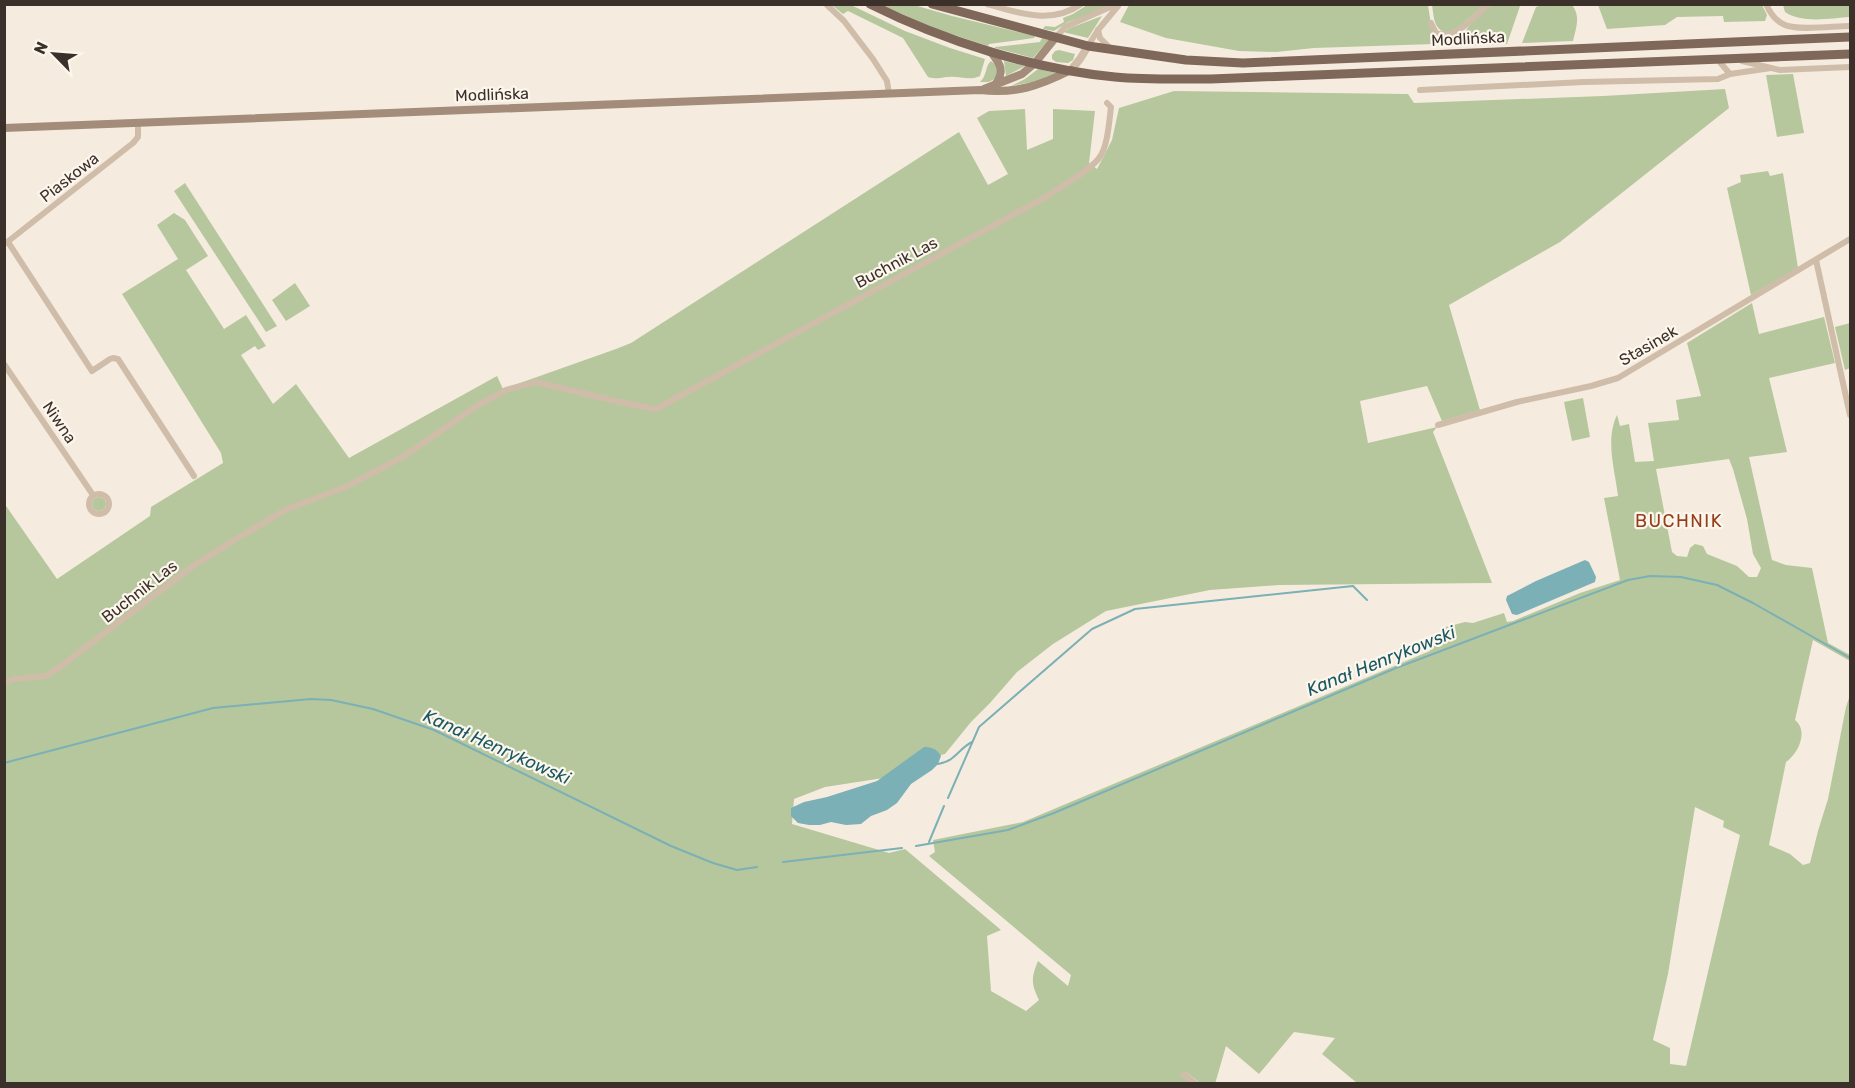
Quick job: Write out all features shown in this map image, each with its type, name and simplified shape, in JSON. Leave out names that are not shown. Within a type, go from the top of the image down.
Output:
[{"type":"main road","points":[[870,4],[920,28],[991,52],[1071,70]]},
{"type":"main road","name":"Modlińska","points":[[932,4],[1088,46],[1186,60],[1243,63],[1851,37]]},
{"type":"main road","name":"Modlińska","points":[[980,90],[1022,74],[1035,63],[1056,37]]},
{"type":"main road","points":[[991,52],[1001,70],[1001,75],[994,85]]},
{"type":"main road","name":"Modlińska","points":[[4,128],[980,90],[1000,92],[1038,86],[1071,70],[1116,77],[1211,79],[1851,54]]},
{"type":"street","points":[[826,4],[844,21],[867,50],[887,81],[889,94]]},
{"type":"street","points":[[987,4],[1016,12],[1047,16],[1064,14],[1078,5]]},
{"type":"street","points":[[1056,37],[1065,27],[1118,4]]},
{"type":"street","points":[[1071,70],[1118,4]]},
{"type":"street","points":[[1431,23],[1436,33],[1453,34],[1489,4]]},
{"type":"street","points":[[1766,4],[1778,21],[1788,26],[1851,26]]},
{"type":"street","points":[[1098,30],[1101,39],[1112,50]]},
{"type":"street","name":"Modlińska","points":[[1736,59],[1780,70],[1851,67]]},
{"type":"street","points":[[1718,60],[1730,74]]},
{"type":"street","points":[[1420,90],[1584,82],[1718,79],[1730,74],[1771,68]]},
{"type":"street","name":"Buchnik Las","points":[[4,683],[14,679],[45,676],[57,669],[193,566],[287,509],[348,486],[423,445],[478,405],[506,390],[536,382],[656,409],[1052,192],[1099,159],[1108,136],[1109,105]]},
{"type":"street","name":"Piaskowa","points":[[6,243],[133,143],[138,137],[138,124]]},
{"type":"street","name":"Stasinek","points":[[1438,425],[1510,404],[1618,378],[1851,239]]},
{"type":"street","points":[[6,243],[92,371],[112,358],[118,359],[194,476]]},
{"type":"street","points":[[1816,260],[1851,415]]},
{"type":"street","name":"Niwna","points":[[4,363],[93,495]]},
{"type":"street","points":[[1184,1074],[1196,1083]]},
{"type":"green space","points":[[1518,4],[1520,6],[1507,44],[1456,46],[1472,22],[1482,12],[1493,5]]},
{"type":"green space","points":[[832,5],[851,5],[905,31],[985,59],[980,76],[928,77],[903,38],[848,11],[843,14]]},
{"type":"green space","points":[[881,5],[914,5],[1035,36],[988,46],[939,30]]},
{"type":"green space","points":[[1087,5],[1108,5],[1099,11],[1068,22],[1054,31],[1043,29],[1045,26],[1055,27],[1064,22],[1063,18]]},
{"type":"green space","points":[[1129,5],[1428,5],[1434,44],[1314,48],[1276,52],[1239,51],[1166,38],[1120,22]]},
{"type":"green space","points":[[1432,5],[1484,5],[1458,28],[1445,33],[1436,25]]},
{"type":"green space","points":[[1572,5],[1577,18],[1573,41],[1522,43],[1536,7]]},
{"type":"green space","points":[[1598,5],[1762,5],[1767,15],[1765,21],[1724,22],[1723,16],[1677,17],[1665,25],[1607,29]]},
{"type":"green space","points":[[1783,5],[1850,5],[1850,17],[1800,18],[1785,12]]},
{"type":"green space","points":[[1102,16],[1088,38],[1063,32],[1070,28]]},
{"type":"green space","points":[[1042,38],[1049,40],[1033,58],[995,48],[1040,42]]},
{"type":"green space","points":[[1059,50],[1075,54],[1073,60],[1068,63],[1056,62],[1052,59],[1052,55]]},
{"type":"green space","points":[[991,61],[998,67],[996,78],[989,82],[980,82],[984,77]]},
{"type":"green space","points":[[1004,61],[1025,66],[1006,76]]},
{"type":"green space","points":[[1038,69],[1056,73],[1038,81],[1011,86],[1025,79]]},
{"type":"green space","points":[[1793,74],[1804,133],[1777,137],[1766,75]]},
{"type":"green space","points":[[1725,89],[1729,108],[1560,242],[1449,305],[1480,410],[1442,421],[1427,386],[1360,401],[1368,443],[1437,427],[1433,432],[1492,583],[1279,585],[1210,590],[1106,611],[1053,644],[1017,672],[945,754],[890,777],[825,787],[794,799],[792,824],[889,853],[905,849],[1001,930],[987,936],[991,991],[1026,1011],[1039,1000],[1033,981],[1038,961],[1068,986],[1071,975],[929,856],[935,852],[933,840],[1023,822],[1430,651],[1433,642],[1446,627],[1465,622],[1473,623],[1504,613],[1507,622],[1513,621],[1580,593],[1620,580],[1604,498],[1618,496],[1611,445],[1613,425],[1617,415],[1620,426],[1629,424],[1635,462],[1654,461],[1648,423],[1679,420],[1676,400],[1701,396],[1687,343],[1752,303],[1759,334],[1824,317],[1835,363],[1769,378],[1787,452],[1749,457],[1772,560],[1786,565],[1812,568],[1828,643],[1850,655],[1850,661],[1813,640],[1795,720],[1801,730],[1800,742],[1794,754],[1786,762],[1769,845],[1790,854],[1803,865],[1810,863],[1828,799],[1850,695],[1850,1083],[1357,1083],[1322,1054],[1335,1038],[1294,1032],[1259,1074],[1226,1046],[1215,1084],[1200,1083],[1186,1072],[1181,1075],[1191,1083],[5,1083],[4,503],[57,579],[150,516],[151,507],[223,463],[221,453],[122,294],[178,259],[157,225],[174,213],[185,220],[208,256],[186,270],[224,329],[246,315],[266,346],[258,350],[255,346],[241,355],[273,404],[296,384],[349,458],[497,376],[503,389],[631,343],[959,132],[988,185],[1008,174],[977,118],[989,111],[1025,109],[1027,150],[1053,139],[1053,109],[1095,111],[1089,163],[1097,169],[1112,140],[1119,108],[1174,91],[1408,94],[1414,103]],"holes":[[[1729,459],[1747,519],[1753,554],[1761,568],[1757,577],[1749,577],[1737,566],[1707,554],[1703,546],[1695,544],[1690,548],[1687,557],[1677,556],[1672,552],[1656,469]],[[1695,807],[1724,821],[1723,827],[1740,835],[1686,1066],[1670,1064],[1670,1048],[1653,1040],[1668,974]]]},
{"type":"green space","points":[[1768,171],[1770,176],[1783,173],[1798,268],[1751,295],[1727,188],[1741,182],[1740,175]]},
{"type":"green space","points":[[185,183],[277,326],[266,332],[174,191]]},
{"type":"green space","points":[[295,283],[310,306],[286,321],[272,300]]},
{"type":"green space","points":[[1850,323],[1850,368],[1845,370],[1835,327]]},
{"type":"green space","points":[[1583,398],[1590,437],[1572,441],[1564,402]]},
{"type":"green space","points":[[99,497],[104,499],[106,504],[104,509],[99,511],[94,509],[92,504],[94,499]]},
{"type":"water","points":[[1585,560],[1589,562],[1596,577],[1595,582],[1517,615],[1512,614],[1506,600],[1507,596]]},
{"type":"water","points":[[924,747],[934,749],[941,756],[938,764],[911,784],[897,803],[871,816],[861,824],[846,825],[831,822],[809,825],[798,823],[791,816],[791,808],[804,802],[877,781]]},
{"type":"waterway","name":"Kanał Henrykowski","points":[[916,846],[1008,830],[1054,813],[1396,668],[1628,580],[1650,576],[1681,577],[1717,585],[1850,658]]},
{"type":"waterway","points":[[948,798],[979,727],[1092,629],[1135,609],[1353,586],[1367,600]]},
{"type":"waterway","name":"Kanał Henrykowski","points":[[4,763],[213,708],[311,699],[331,700],[373,709],[434,730],[671,846],[713,863],[737,870],[757,867]]},
{"type":"waterway","points":[[938,764],[953,758],[972,742]]},
{"type":"waterway","points":[[929,842],[944,806]]},
{"type":"waterway","name":"Kanał Henrykowski","points":[[783,862],[902,848]]},
{"type":"district","name":"BUCHNIK","points":[[1679,521]]}]
